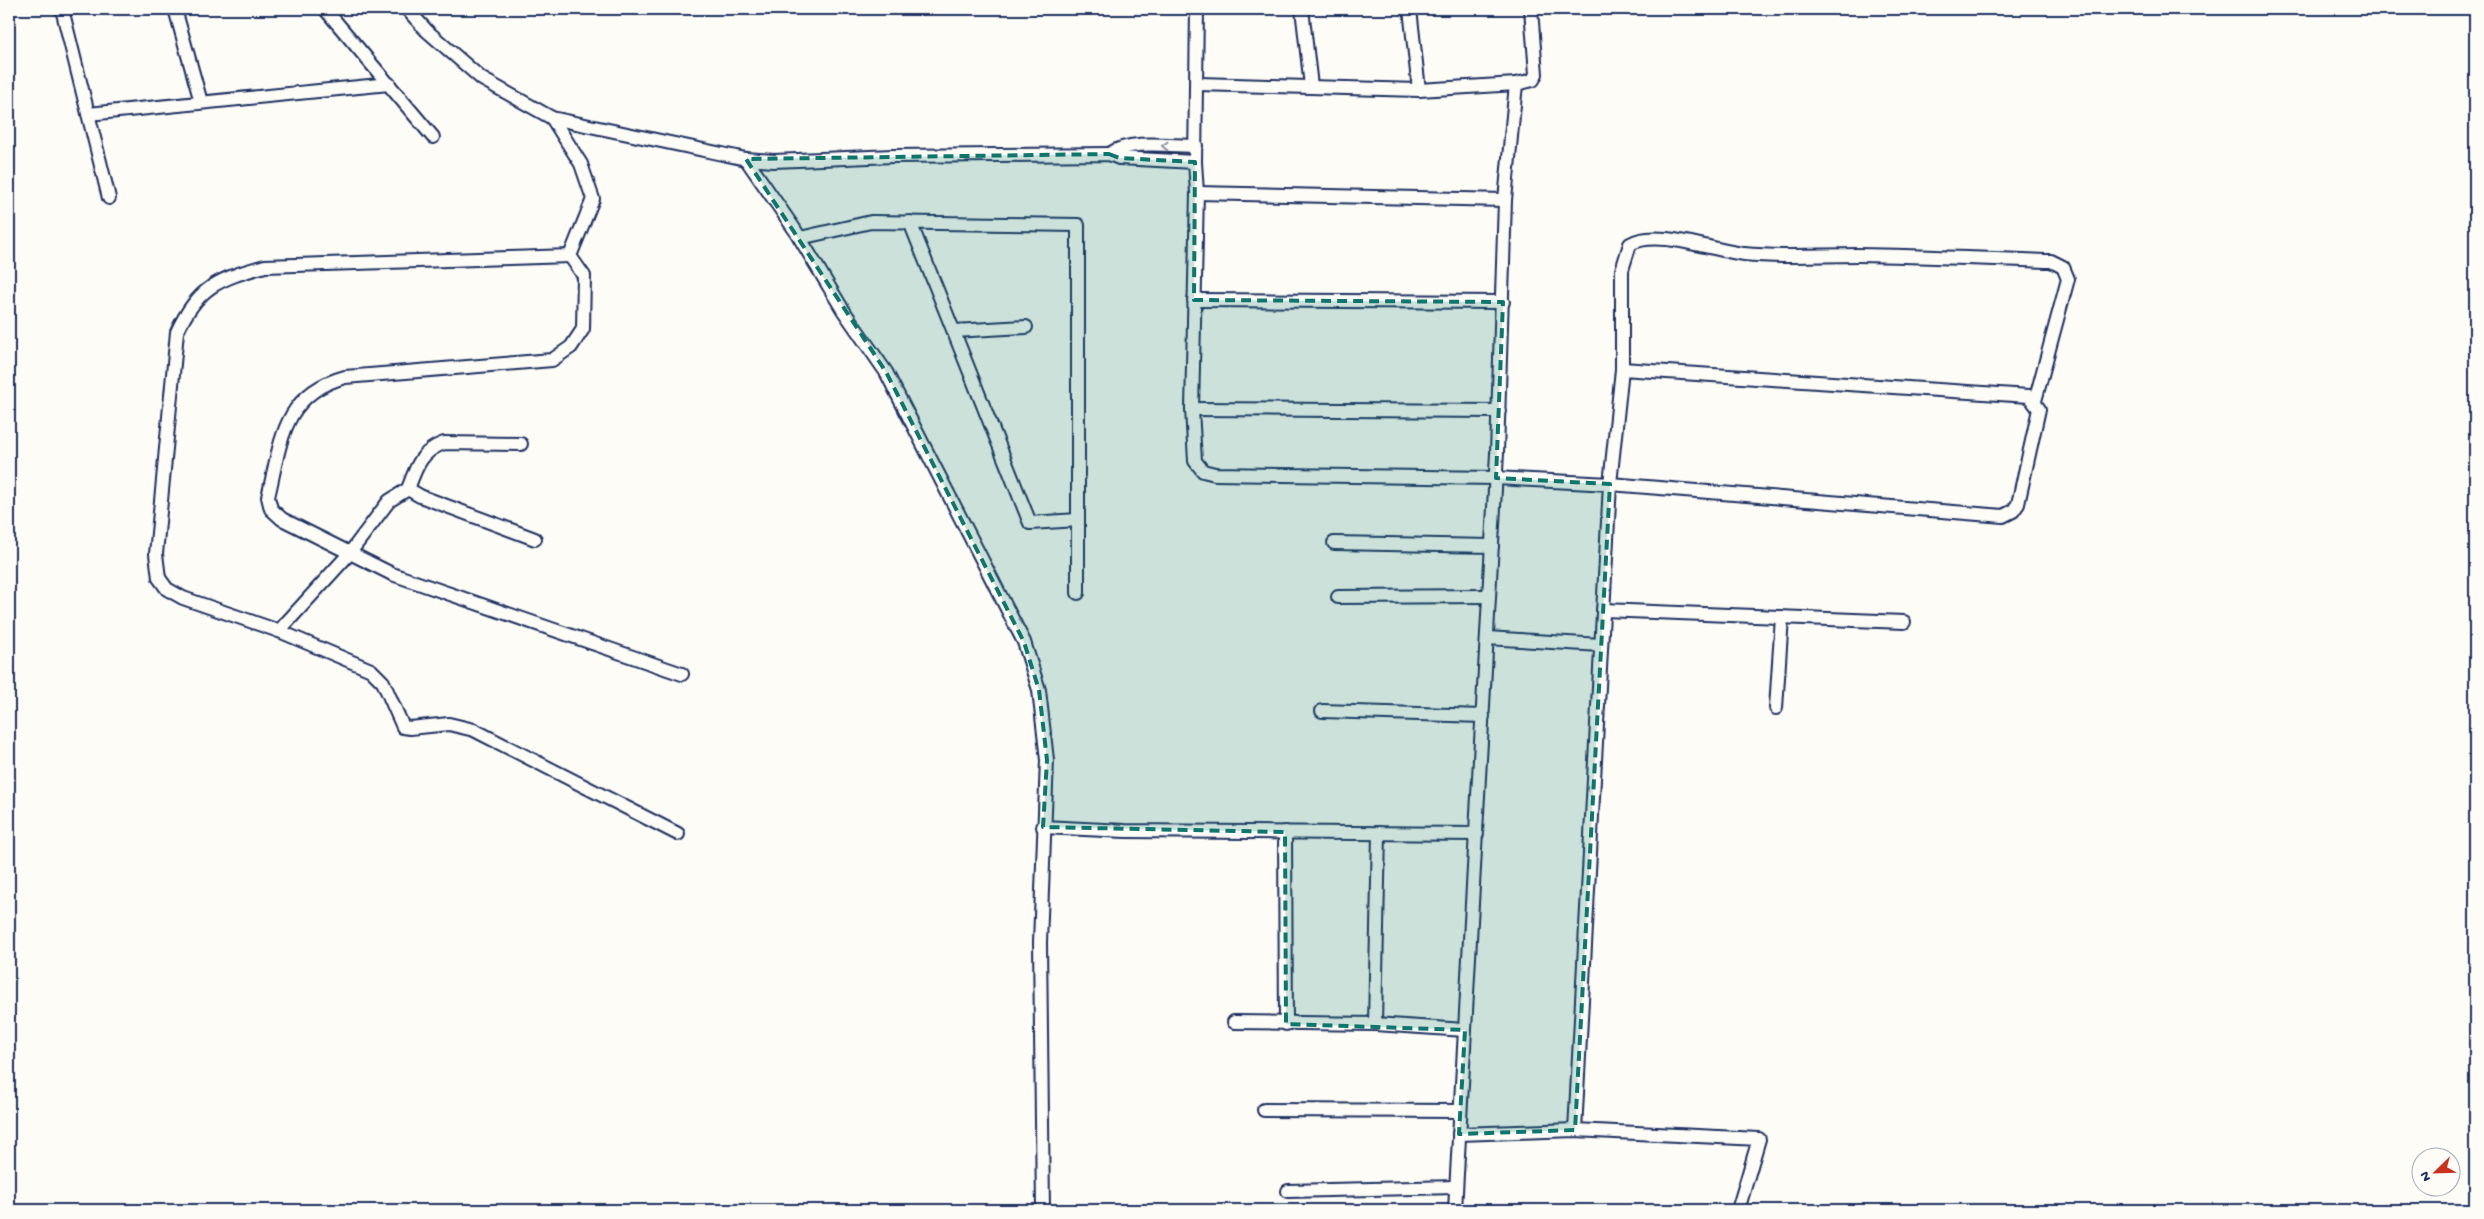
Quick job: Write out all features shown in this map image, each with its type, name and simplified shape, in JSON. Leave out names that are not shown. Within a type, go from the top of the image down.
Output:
[{"type":"street","points":[[62,9],[110,198]]},
{"type":"street","points":[[176,9],[201,102]]},
{"type":"street","points":[[325,9],[433,136]]},
{"type":"street","points":[[407,9],[427,31],[482,79],[552,118],[746,159],[774,161],[893,156],[1109,154],[1119,158],[1195,162]]},
{"type":"street","points":[[1197,9],[1198,84],[1195,162],[1197,193],[1192,409],[1195,461],[1203,471],[1215,474],[1496,478],[1610,484],[2003,516],[2013,511],[2018,504],[2039,409],[2035,401],[2029,396],[1622,369]]},
{"type":"street","points":[[1302,9],[1310,86]]},
{"type":"street","points":[[1410,9],[1419,90]]},
{"type":"street","points":[[1198,84],[1419,90],[1516,84],[1533,80],[1536,74],[1531,9]]},
{"type":"street","points":[[88,114],[389,84]]},
{"type":"street","points":[[1455,1210],[1496,478],[1505,200],[1516,84]]},
{"type":"street","points":[[552,118],[581,164],[593,199],[570,256]]},
{"type":"street","points":[[1109,154],[1118,148],[1135,146],[1196,146]]},
{"type":"street","points":[[746,159],[800,238],[843,310],[886,372],[1024,642],[1039,690],[1047,760],[1040,942],[1044,1210]]},
{"type":"street","points":[[1197,193],[1505,200]]},
{"type":"street","points":[[800,238],[871,222],[1078,225],[1078,593]]},
{"type":"street","points":[[910,222],[1030,523],[1078,520]]},
{"type":"street","points":[[1575,1130],[1610,484],[1622,369],[1622,270],[1630,244],[1638,239],[1662,239],[1744,254],[1789,257],[1856,255],[2051,261],[2063,267],[2068,279],[2035,401]]},
{"type":"street","points":[[570,256],[584,276],[583,329],[571,347],[552,360],[345,377],[326,382],[310,391],[286,424],[268,497],[271,509],[282,519],[392,574],[682,674]]},
{"type":"street","points":[[570,256],[265,266],[227,276],[204,291],[186,312],[177,332],[156,554],[159,578],[167,590],[183,598],[279,631],[371,670],[383,682],[403,727],[410,728],[444,724],[474,730],[678,834]]},
{"type":"street","points":[[1194,300],[1503,302]]},
{"type":"street","points":[[954,331],[1026,327]]},
{"type":"street","points":[[1192,409],[1499,411]]},
{"type":"street","points":[[279,631],[349,554],[389,501],[408,489],[418,462],[434,446],[444,443],[521,444]]},
{"type":"street","points":[[408,489],[420,496],[535,539]]},
{"type":"street","points":[[1334,542],[1492,546]]},
{"type":"street","points":[[1338,597],[1490,596]]},
{"type":"street","points":[[1603,610],[1904,622]]},
{"type":"street","points":[[1776,708],[1782,617]]},
{"type":"street","points":[[1487,638],[1601,645]]},
{"type":"street","points":[[1322,711],[1483,716]]},
{"type":"street","points":[[1043,827],[1125,831],[1477,834]]},
{"type":"street","points":[[1285,832],[1286,1024]]},
{"type":"street","points":[[1374,1024],[1380,833]]},
{"type":"street","points":[[1234,1022],[1374,1024],[1465,1030]]},
{"type":"street","points":[[1264,1110],[1460,1111]]},
{"type":"street","points":[[1459,1134],[1575,1130],[1760,1139],[1738,1210]]},
{"type":"street","points":[[1288,1191],[1456,1187]]},
{"type":"highlighted area","points":[[1109,154],[1119,158],[1195,162],[1194,300],[1503,302],[1496,478],[1610,484],[1575,1130],[1459,1134],[1465,1030],[1286,1024],[1285,832],[1043,827],[1047,760],[1039,690],[1024,642],[886,372],[746,159]]}]
